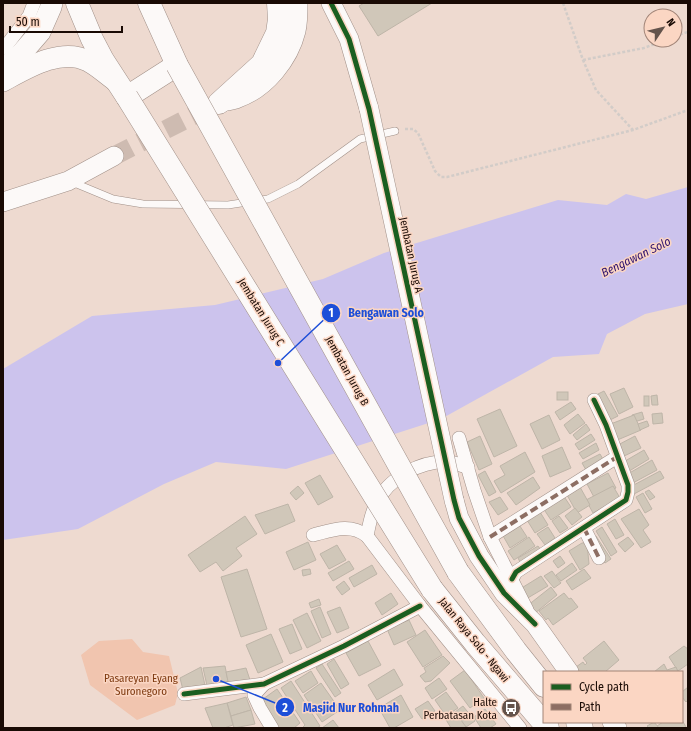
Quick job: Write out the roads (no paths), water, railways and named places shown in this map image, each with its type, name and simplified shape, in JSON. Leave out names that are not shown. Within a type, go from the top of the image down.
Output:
[{"type":"highway","name":"Jembatan Jurug C","points":[[77,3],[103,60],[426,597]]},
{"type":"highway","name":"Jembatan Jurug B","points":[[149,3],[177,65],[458,572],[516,651],[543,685]]},
{"type":"highway","points":[[219,102],[262,64],[277,34],[279,19],[278,3]]},
{"type":"highway","points":[[122,90],[177,65]]},
{"type":"highway","name":"Jalan Raya Solo - Ngawi","points":[[426,597],[475,643],[542,726]]},
{"type":"main road","points":[[3,69],[21,54],[40,32],[52,3]]},
{"type":"main road","points":[[3,81],[29,67],[51,58],[68,56],[88,60],[122,90]]},
{"type":"street","points":[[4,46],[29,16],[34,3]]},
{"type":"street","points":[[219,102],[238,98],[258,87],[273,74],[282,62],[294,39],[298,3]]},
{"type":"street","name":"Jembatan Jurug A","points":[[331,3],[349,39],[369,108],[459,518],[479,556],[504,593],[534,624],[568,671]]},
{"type":"street","points":[[3,202],[68,181],[114,156]]},
{"type":"street","points":[[512,579],[516,572],[626,500],[628,485],[606,425],[594,400]]},
{"type":"street","points":[[460,438],[490,537],[534,624]]},
{"type":"street","points":[[490,537],[617,457]]},
{"type":"street","points":[[367,536],[370,520],[377,503],[387,488],[398,478],[415,469],[432,464],[450,462],[468,467]]},
{"type":"street","points":[[313,535],[346,528],[354,529],[367,536],[426,597],[520,728]]},
{"type":"street","points":[[584,528],[599,558]]},
{"type":"street","points":[[184,694],[264,684],[344,646],[426,597]]},
{"type":"street","points":[[264,684],[254,695],[272,728]]},
{"type":"lane","points":[[68,181],[113,199],[142,204],[228,205],[268,199],[298,184],[360,139],[394,131]]},
{"type":"water","name":"Bengawan Solo","points":[[688,187],[688,304],[645,314],[607,334],[599,354],[553,357],[441,419],[286,469],[216,462],[164,484],[78,529],[3,540],[3,369],[92,316],[215,305],[323,279],[384,253],[558,200],[607,205],[626,194],[646,199]]},
{"type":"tunnel","points":[[114,156],[216,104]]},
{"type":"place","name":"Bengawan Solo","points":[[278,363]]},
{"type":"place","name":"Masjid Nur Rohmah","points":[[216,679]]},
{"type":"place","name":"Halte Perbatasan Kota","points":[[511,708]]},
{"type":"park label","name":"Pasareyan Eyang Suronegoro","points":[[141,684]]}]
